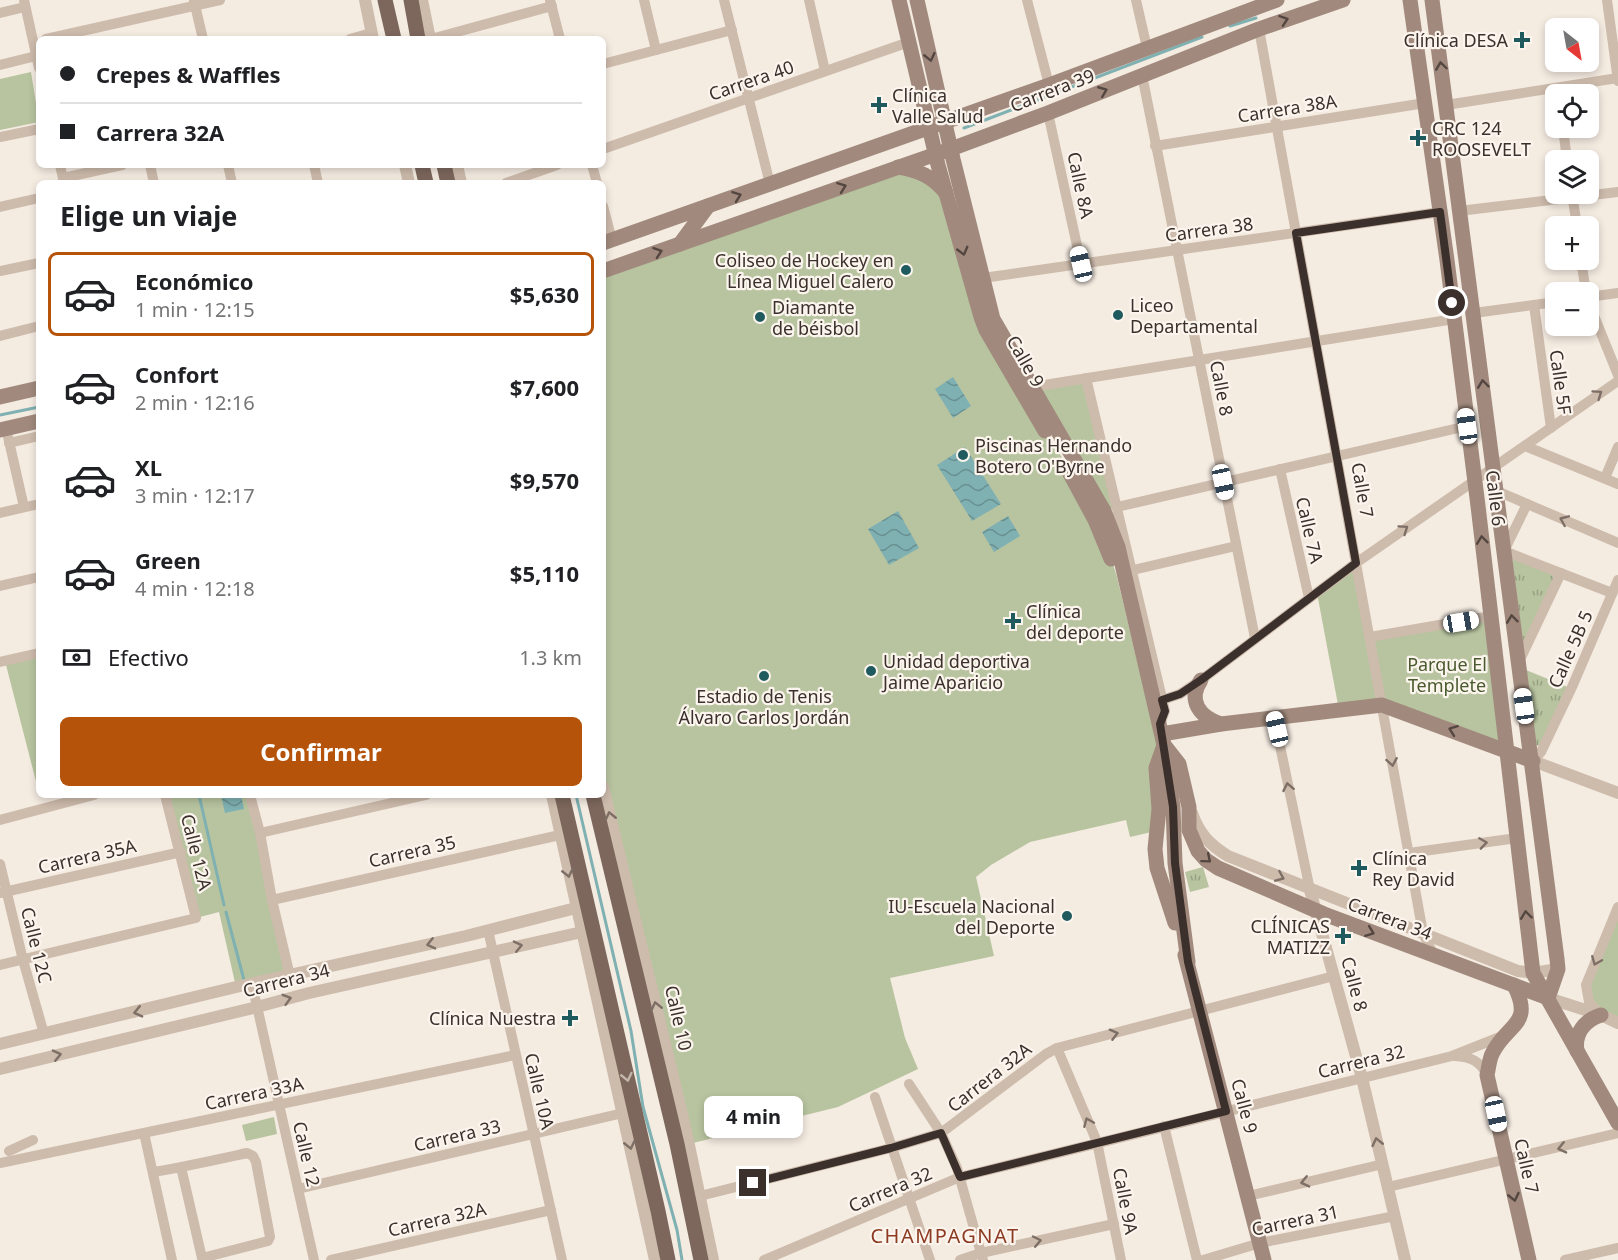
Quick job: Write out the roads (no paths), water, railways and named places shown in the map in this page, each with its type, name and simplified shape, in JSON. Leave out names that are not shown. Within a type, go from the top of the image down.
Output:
[{"type":"main road","points":[[380,0],[390,20]]},
{"type":"main road","points":[[385,0],[393,36]]},
{"type":"main road","name":"Calle 9","points":[[899,0],[930,128],[943,152],[996,326],[1032,387],[1077,475]]},
{"type":"main road","name":"Calle 9","points":[[917,0],[945,122],[943,152],[947,194],[986,330],[1077,475],[1104,511],[1118,547],[1162,734],[1173,807],[1175,863],[1188,962],[1264,1260]]},
{"type":"main road","name":"Carrera 39","points":[[607,242],[1049,85],[1208,25],[1250,4],[1277,0]]},
{"type":"main road","name":"Carrera 39","points":[[606,270],[943,152],[1048,113],[1232,39],[1343,0]]},
{"type":"main road","name":"Calle 6","points":[[1410,0],[1447,260],[1533,973],[1618,1123]]},
{"type":"main road","name":"Calle 6","points":[[1432,0],[1518,664],[1533,760],[1558,969],[1548,998]]},
{"type":"main road","points":[[417,1],[418,36]]},
{"type":"main road","points":[[1208,25],[1232,39]]},
{"type":"main road","points":[[1437,185],[1453,155]]},
{"type":"main road","points":[[898,167],[913,169],[926,175],[938,183],[947,194]]},
{"type":"main road","points":[[680,244],[708,206]]},
{"type":"main road","points":[[1447,260],[1470,286]]},
{"type":"main road","points":[[0,397],[36,389]]},
{"type":"main road","points":[[5,434],[36,422]]},
{"type":"main road","points":[[1201,680],[1195,692],[1196,706],[1204,717],[1221,724]]},
{"type":"main road","points":[[1162,734],[1274,717],[1382,705],[1533,760]]},
{"type":"main road","name":"Carrera 34","points":[[1162,734],[1179,764],[1189,807],[1189,830],[1198,851],[1206,860],[1218,868],[1316,910],[1548,998]]},
{"type":"main road","points":[[563,798],[652,1211],[668,1260]]},
{"type":"main road","name":"Calle 10","points":[[594,798],[680,1131],[694,1198]]},
{"type":"main road","points":[[1487,1075],[1493,1052],[1516,1025],[1521,1007],[1514,985]]},
{"type":"main road","points":[[1576,1051],[1575,1043],[1582,1028],[1594,1017],[1601,1015]]},
{"type":"main road","name":"Calle 7","points":[[1487,1075],[1529,1260]]},
{"type":"main road","points":[[694,1198],[700,1260]]},
{"type":"street","points":[[58,36],[194,3],[220,0]]},
{"type":"street","points":[[365,0],[372,36]]},
{"type":"street","points":[[644,0],[656,50]]},
{"type":"street","points":[[724,0],[770,184]]},
{"type":"street","points":[[809,0],[825,71]]},
{"type":"street","points":[[1027,0],[1049,85]]},
{"type":"street","points":[[1136,0],[1147,48]]},
{"type":"street","points":[[1593,84],[1618,79],[1607,0]]},
{"type":"street","points":[[417,1],[430,36]]},
{"type":"street","points":[[194,3],[202,36]]},
{"type":"street","points":[[441,36],[551,3],[559,36]]},
{"type":"street","points":[[0,13],[25,4],[36,41],[36,57],[0,65]]},
{"type":"street","name":"Calle 7","points":[[1259,29],[1423,933],[1435,957]]},
{"type":"street","points":[[606,63],[732,30]]},
{"type":"street","name":"Carrera 40","points":[[606,148],[909,42]]},
{"type":"street","name":"Calle 8","points":[[1142,75],[1255,638]]},
{"type":"street","points":[[1446,105],[1545,93]]},
{"type":"street","name":"Carrera 38A","points":[[1155,146],[1425,103]]},
{"type":"street","name":"Calle 8A","points":[[1048,113],[1081,264]]},
{"type":"street","points":[[0,137],[36,130]]},
{"type":"street","points":[[64,180],[110,168]]},
{"type":"street","points":[[514,180],[548,168]]},
{"type":"street","points":[[1599,194],[1618,192]]},
{"type":"street","points":[[0,207],[36,199]]},
{"type":"street","points":[[1459,211],[1545,200]]},
{"type":"street","name":"Carrera 38","points":[[983,278],[1440,212]]},
{"type":"street","points":[[0,271],[36,264]]},
{"type":"street","points":[[1599,297],[1618,293]]},
{"type":"street","points":[[1474,314],[1545,304]]},
{"type":"street","name":"Calle 5F","points":[[1534,305],[1551,428]]},
{"type":"street","points":[[1032,387],[1454,319]]},
{"type":"street","points":[[0,336],[36,327]]},
{"type":"street","points":[[1599,327],[1618,375]]},
{"type":"street","name":"Calle 9","points":[[1086,378],[1165,711],[1162,734]]},
{"type":"street","points":[[1162,700],[1180,694],[1201,680],[1356,563],[1618,381]]},
{"type":"street","points":[[1117,507],[1467,426]]},
{"type":"street","points":[[24,507],[5,434],[36,436]]},
{"type":"street","points":[[1525,446],[1618,484]]},
{"type":"street","points":[[1605,478],[1618,447]]},
{"type":"street","name":"Calle 7A","points":[[1280,469],[1309,598]]},
{"type":"street","points":[[1497,491],[1618,543]]},
{"type":"street","points":[[1527,504],[1504,551],[1612,593]]},
{"type":"street","points":[[0,513],[36,505]]},
{"type":"street","points":[[1133,570],[1236,546]]},
{"type":"street","points":[[1518,664],[1562,573]]},
{"type":"street","points":[[0,586],[36,578]]},
{"type":"street","name":"Calle 5B 5","points":[[1533,760],[1541,752],[1572,687],[1618,580]]},
{"type":"street","points":[[1370,637],[1491,616]]},
{"type":"street","points":[[0,662],[36,654]]},
{"type":"street","name":"Calle 8","points":[[1274,717],[1310,890],[1362,1078],[1405,1260]]},
{"type":"street","points":[[1533,760],[1618,793]]},
{"type":"street","points":[[0,820],[83,798]]},
{"type":"street","name":"Calle 12A","points":[[22,960],[196,918],[166,798]]},
{"type":"street","points":[[251,798],[290,976]]},
{"type":"street","points":[[260,833],[413,798]]},
{"type":"street","points":[[553,798],[623,1113],[652,1211],[656,1260]]},
{"type":"street","name":"Calle 10","points":[[605,798],[680,1131]]},
{"type":"street","name":"Carrera 34","points":[[1189,807],[1197,827],[1215,848],[1228,856],[1518,970],[1533,973],[1558,969]]},
{"type":"street","name":"Carrera 35","points":[[272,900],[560,835]]},
{"type":"street","points":[[1409,853],[1517,838]]},
{"type":"street","name":"Carrera 35A","points":[[4,892],[181,852]]},
{"type":"street","name":"Calle 12C","points":[[0,864],[4,892],[44,1034]]},
{"type":"street","points":[[1601,1015],[1589,1002],[1586,985],[1618,907]]},
{"type":"street","name":"Carrera 34","points":[[0,1044],[576,908]]},
{"type":"street","name":"Calle 10A","points":[[488,930],[562,1260]]},
{"type":"street","name":"Carrera 34","points":[[0,1069],[309,993],[582,932]]},
{"type":"street","points":[[0,965],[22,960]]},
{"type":"street","name":"Carrera 32A","points":[[694,1198],[941,1133],[1057,1048],[1334,976]]},
{"type":"street","name":"Calle 12","points":[[252,984],[314,1260]]},
{"type":"street","name":"Carrera 34","points":[[1548,998],[1601,1015],[1618,1023]]},
{"type":"street","points":[[165,1005],[170,1028]]},
{"type":"street","name":"Carrera 32","points":[[764,1260],[960,1177],[1452,1056],[1509,1033]]},
{"type":"street","name":"Calle 9A","points":[[1057,1048],[1097,1142],[1121,1260]]},
{"type":"street","name":"Carrera 33A","points":[[0,1163],[7,1155],[144,1132],[515,1055]]},
{"type":"street","name":"Carrera 32","points":[[1452,1056],[1469,1057],[1476,1060],[1483,1065],[1487,1075]]},
{"type":"street","points":[[909,1084],[941,1133],[960,1177],[982,1257]]},
{"type":"street","points":[[875,1096],[930,1260]]},
{"type":"street","name":"Carrera 33","points":[[298,1189],[623,1113]]},
{"type":"street","points":[[1164,1126],[1197,1260]]},
{"type":"street","points":[[144,1132],[172,1260]]},
{"type":"street","points":[[1388,1186],[1618,1133]]},
{"type":"street","points":[[7,1155],[33,1140]]},
{"type":"street","points":[[153,1172],[247,1153],[256,1162],[270,1237],[268,1241],[202,1259],[182,1167]]},
{"type":"street","name":"Carrera 31","points":[[1248,1196],[1383,1164]]},
{"type":"street","name":"Calle 10","points":[[694,1198],[713,1260]]},
{"type":"street","name":"Carrera 32A","points":[[331,1260],[550,1210]]},
{"type":"street","name":"Carrera 31","points":[[1203,1260],[1260,1243],[1395,1216]]},
{"type":"street","points":[[960,1260],[982,1257],[1114,1224]]},
{"type":"street","points":[[1565,1260],[1618,1248]]},
{"type":"water","points":[[953,377],[971,406],[953,418],[935,389]]},
{"type":"water","points":[[965,447],[1001,504],[972,521],[937,465]]},
{"type":"water","points":[[898,511],[919,548],[889,565],[868,529]]},
{"type":"water","points":[[1008,516],[1020,536],[994,552],[982,532]]},
{"type":"water","points":[[222,798],[242,798],[244,809],[225,813]]},
{"type":"waterway","points":[[1230,26],[1256,18]]},
{"type":"waterway","points":[[964,128],[1202,37]]},
{"type":"waterway","points":[[0,415],[36,408]]},
{"type":"waterway","points":[[200,798],[224,905]]},
{"type":"waterway","points":[[577,798],[631,1031],[643,1107],[677,1230],[682,1260]]},
{"type":"waterway","points":[[226,912],[244,980]]},
{"type":"place","name":"Clínica DESA","points":[[1522,40]]},
{"type":"place","name":"Clínica Valle Salud","points":[[879,105]]},
{"type":"place","name":"CRC 124 ROOSEVELT","points":[[1418,138]]},
{"type":"place","name":"Coliseo de Hockey en Línea Miguel Calero","points":[[906,270]]},
{"type":"place","name":"Liceo Departamental","points":[[1118,315]]},
{"type":"place","name":"Diamante de béisbol","points":[[760,317]]},
{"type":"place","name":"Piscinas Hernando Botero O'Byrne","points":[[963,455]]},
{"type":"place","name":"Clínica del deporte","points":[[1013,621]]},
{"type":"place","name":"Unidad deportiva Jaime Aparicio","points":[[871,671]]},
{"type":"place","name":"Estadio de Tenis Álvaro Carlos Jordán","points":[[764,676]]},
{"type":"place","name":"Clínica Rey David","points":[[1359,868]]},
{"type":"place","name":"IU-Escuela Nacional del Deporte","points":[[1067,916]]},
{"type":"place","name":"CLÍNICAS MATIZZ","points":[[1343,936]]},
{"type":"place","name":"Clínica Nuestra","points":[[570,1018]]},
{"type":"district","name":"CHAMPAGNAT","points":[[945,1235]]},
{"type":"park label","name":"Parque El Templete","points":[[1447,674]]}]
